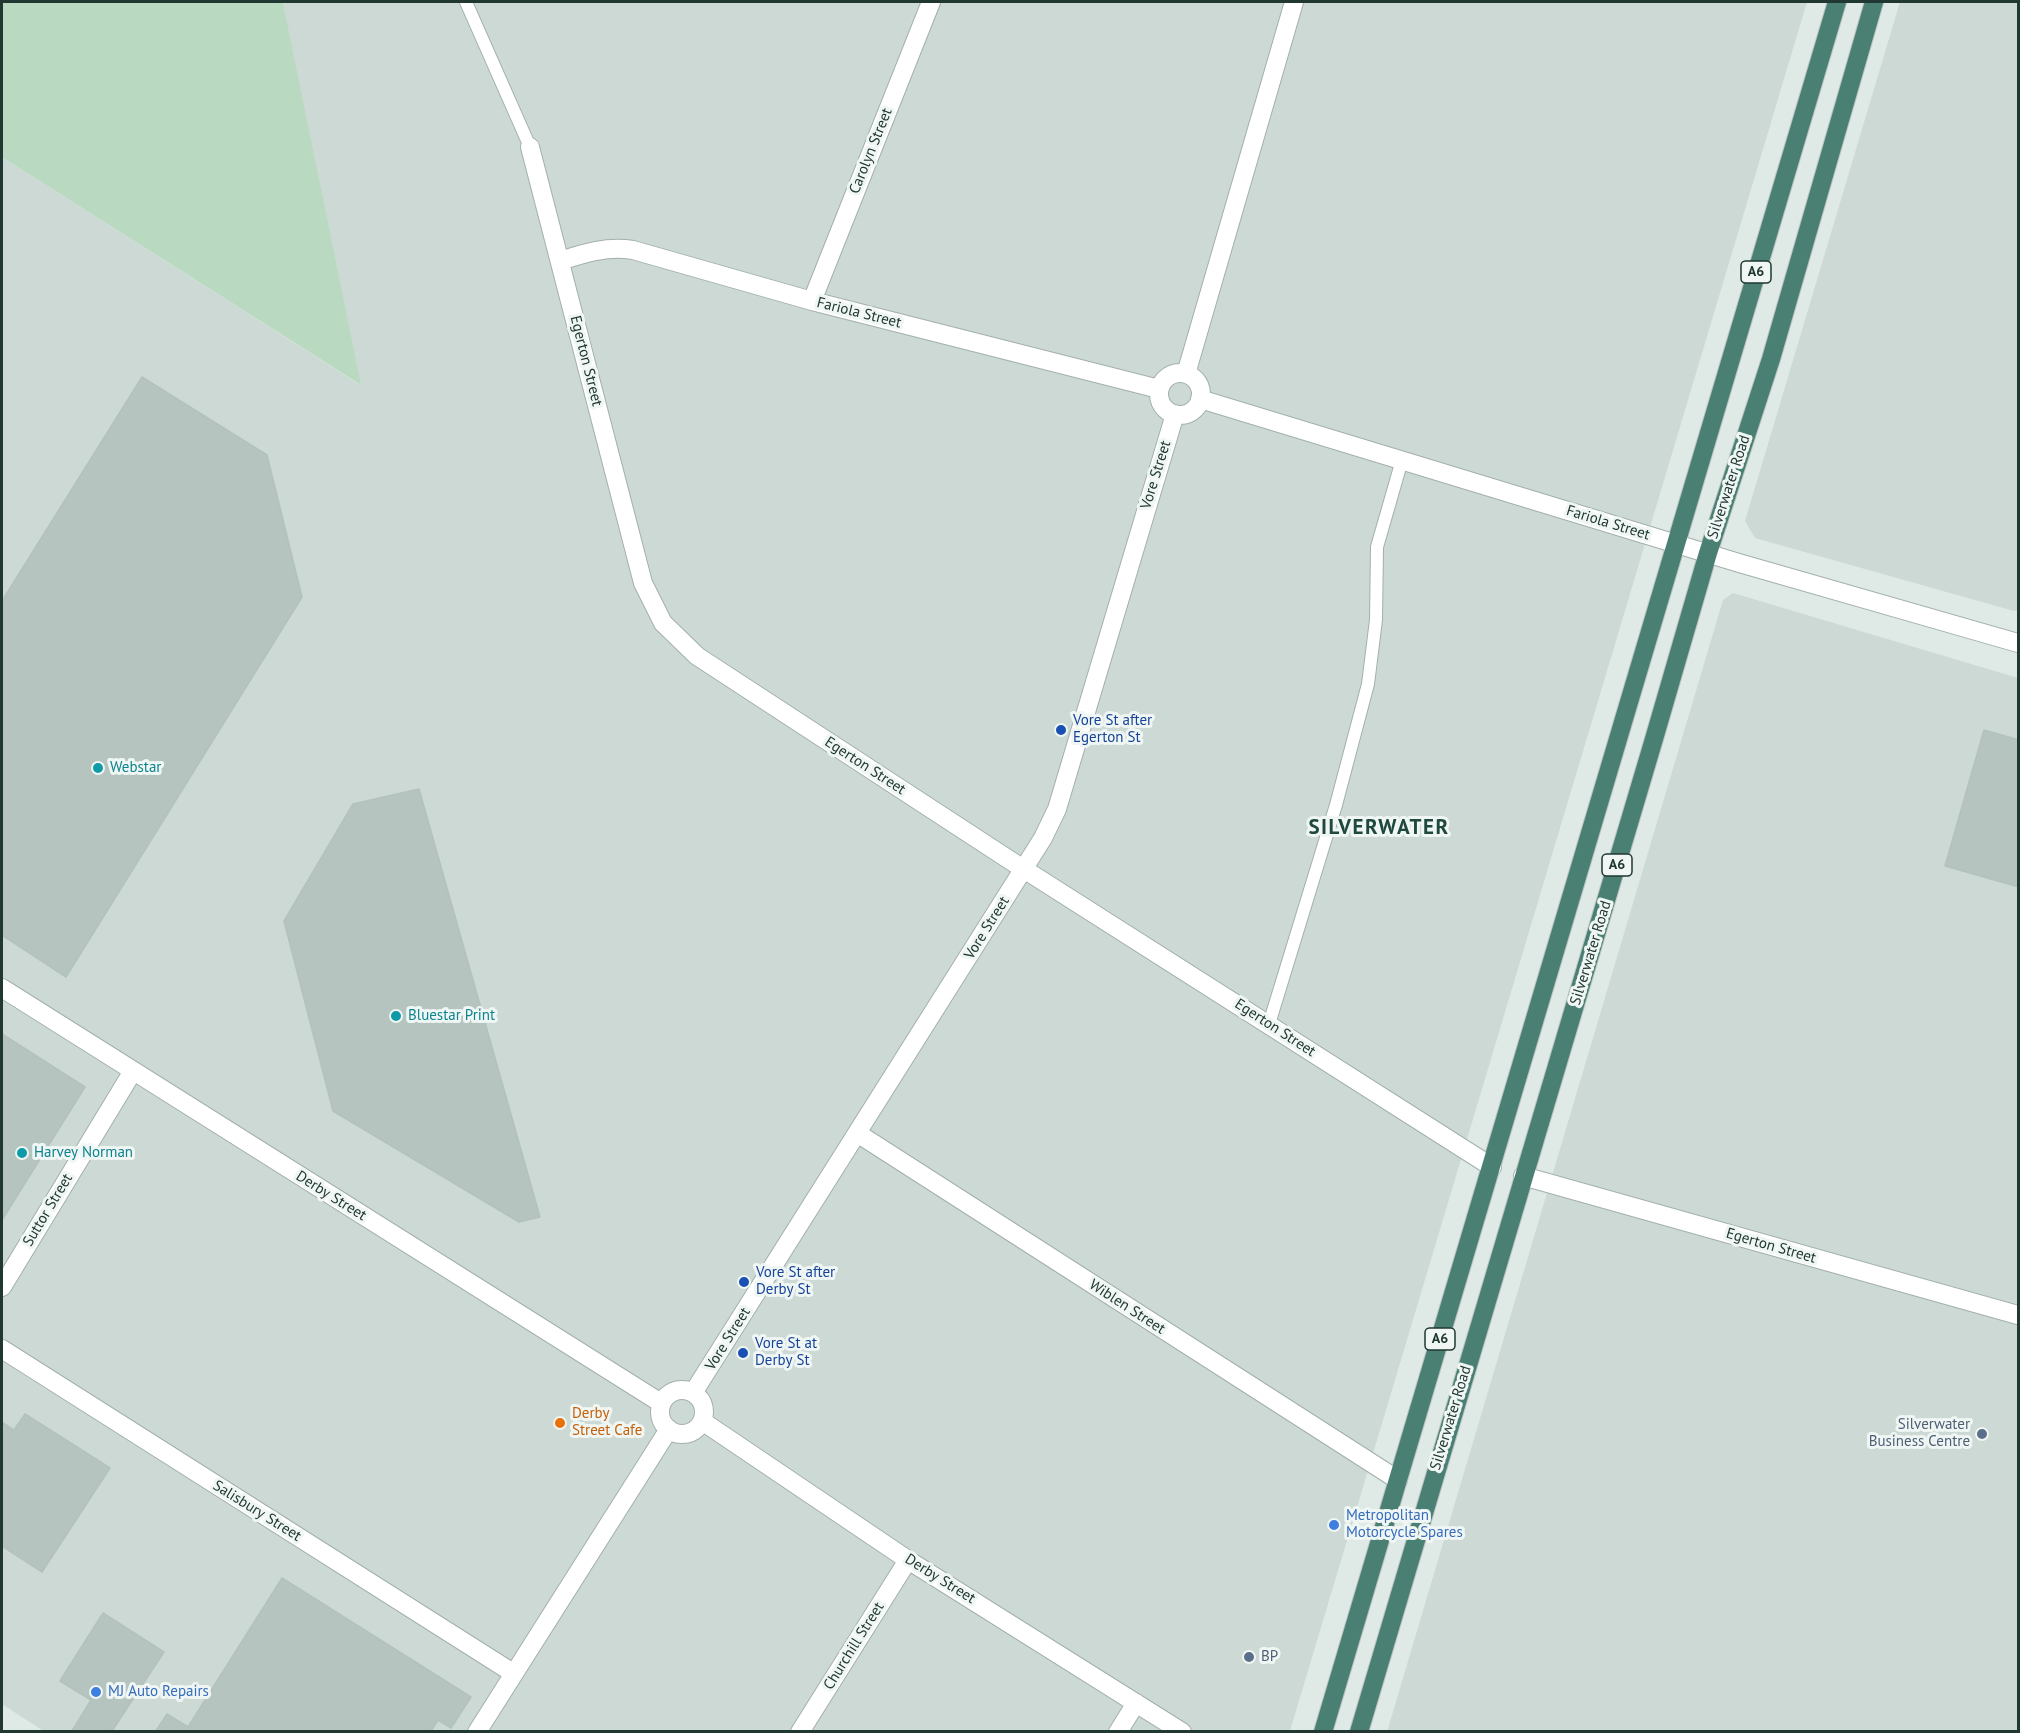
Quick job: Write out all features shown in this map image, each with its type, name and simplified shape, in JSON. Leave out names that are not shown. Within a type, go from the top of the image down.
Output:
[{"type":"highway","name":"A6","points":[[1323,1731],[1837,2]]},
{"type":"highway","name":"Silverwater Road","points":[[1359,1731],[1708,553],[1771,359],[1874,2]]},
{"type":"street","name":"Carolyn Street","points":[[812,301],[931,2]]},
{"type":"street","points":[[1186,374],[1294,2]]},
{"type":"street","name":"Egerton Street","points":[[530,147],[643,583],[663,623],[697,656],[1024,869],[1492,1167]]},
{"type":"street","name":"Fariola Street","points":[[560,261],[600,249],[617,247],[812,301],[1159,388]]},
{"type":"street","points":[[1179,373],[1186,374],[1192,376],[1199,387],[1200,399],[1193,410],[1175,414],[1164,407],[1160,401],[1159,388],[1167,377],[1179,373]]},
{"type":"street","name":"Fariola Street","points":[[1200,399],[1708,553],[2019,643]]},
{"type":"street","name":"Vore Street","points":[[693,1393],[1044,838],[1057,808],[1175,414]]},
{"type":"street","name":"Derby Street","points":[[2,988],[661,1403]]},
{"type":"street","name":"Suttor Street","points":[[2,1287],[133,1071]]},
{"type":"street","name":"Wiblen Street","points":[[857,1134],[1398,1480]]},
{"type":"street","name":"Egerton Street","points":[[1523,1176],[2019,1315]]},
{"type":"street","name":"Salisbury Street","points":[[2,1349],[513,1673]]},
{"type":"street","points":[[688,1390],[702,1402],[702,1421],[687,1433],[681,1434],[669,1429],[660,1418],[661,1403],[664,1398],[675,1391],[688,1390]]},
{"type":"street","name":"Derby Street","points":[[702,1421],[908,1560],[1182,1731]]},
{"type":"street","points":[[477,1731],[669,1429]]},
{"type":"street","name":"Churchill Street","points":[[800,1731],[908,1560]]},
{"type":"street","points":[[1118,1731],[1136,1703]]},
{"type":"lane","points":[[466,2],[530,147]]},
{"type":"lane","points":[[1269,1024],[1336,805],[1368,684],[1376,620],[1377,547],[1402,460]]},
{"type":"shaded area","points":[[283,2],[1807,2],[1290,1731],[45,1732],[2,1704],[2,157],[360,385]]},
{"type":"shaded area","points":[[1900,2],[2018,2],[2018,610],[2014,611],[1755,538],[1745,521]]},
{"type":"shaded area","points":[[1733,593],[2018,678],[2018,1731],[1387,1732],[1723,600]]},
{"type":"green space","points":[[2,2],[283,2],[361,385],[2,157]]},
{"type":"building","name":"Webstar","points":[[142,377],[267,455],[302,597],[66,977],[2,935],[2,601]]},
{"type":"building","points":[[1984,730],[2019,740],[2019,887],[1945,866]]},
{"type":"building","name":"Bluestar Print","points":[[419,789],[540,1217],[519,1222],[333,1111],[284,921],[353,804]]},
{"type":"building","name":"Harvey Norman","points":[[2,1034],[85,1087],[2,1220]]},
{"type":"building","points":[[25,1414],[110,1468],[42,1572],[2,1546],[2,1422],[14,1430]]},
{"type":"building","points":[[282,1578],[471,1697],[451,1728],[438,1720],[431,1731],[156,1731],[167,1714],[188,1727]]},
{"type":"building","points":[[103,1613],[164,1652],[112,1731],[72,1731],[91,1700],[60,1681]]},
{"type":"place","name":"Vore St after Egerton St","points":[[1061,730]]},
{"type":"place","name":"Webstar","points":[[98,768]]},
{"type":"place","name":"Bluestar Print","points":[[396,1016]]},
{"type":"place","name":"Harvey Norman","points":[[22,1153]]},
{"type":"place","name":"Vore St after Derby St","points":[[744,1282]]},
{"type":"place","name":"Vore St at Derby St","points":[[743,1353]]},
{"type":"place","name":"Derby Street Cafe","points":[[560,1423]]},
{"type":"place","name":"Silverwater Business Centre","points":[[1982,1434]]},
{"type":"place","name":"Metropolitan Motorcycle Spares","points":[[1334,1525]]},
{"type":"place","name":"BP","points":[[1249,1657]]},
{"type":"place","name":"MJ Auto Repairs","points":[[96,1692]]},
{"type":"district","name":"SILVERWATER","points":[[1379,828]]}]
